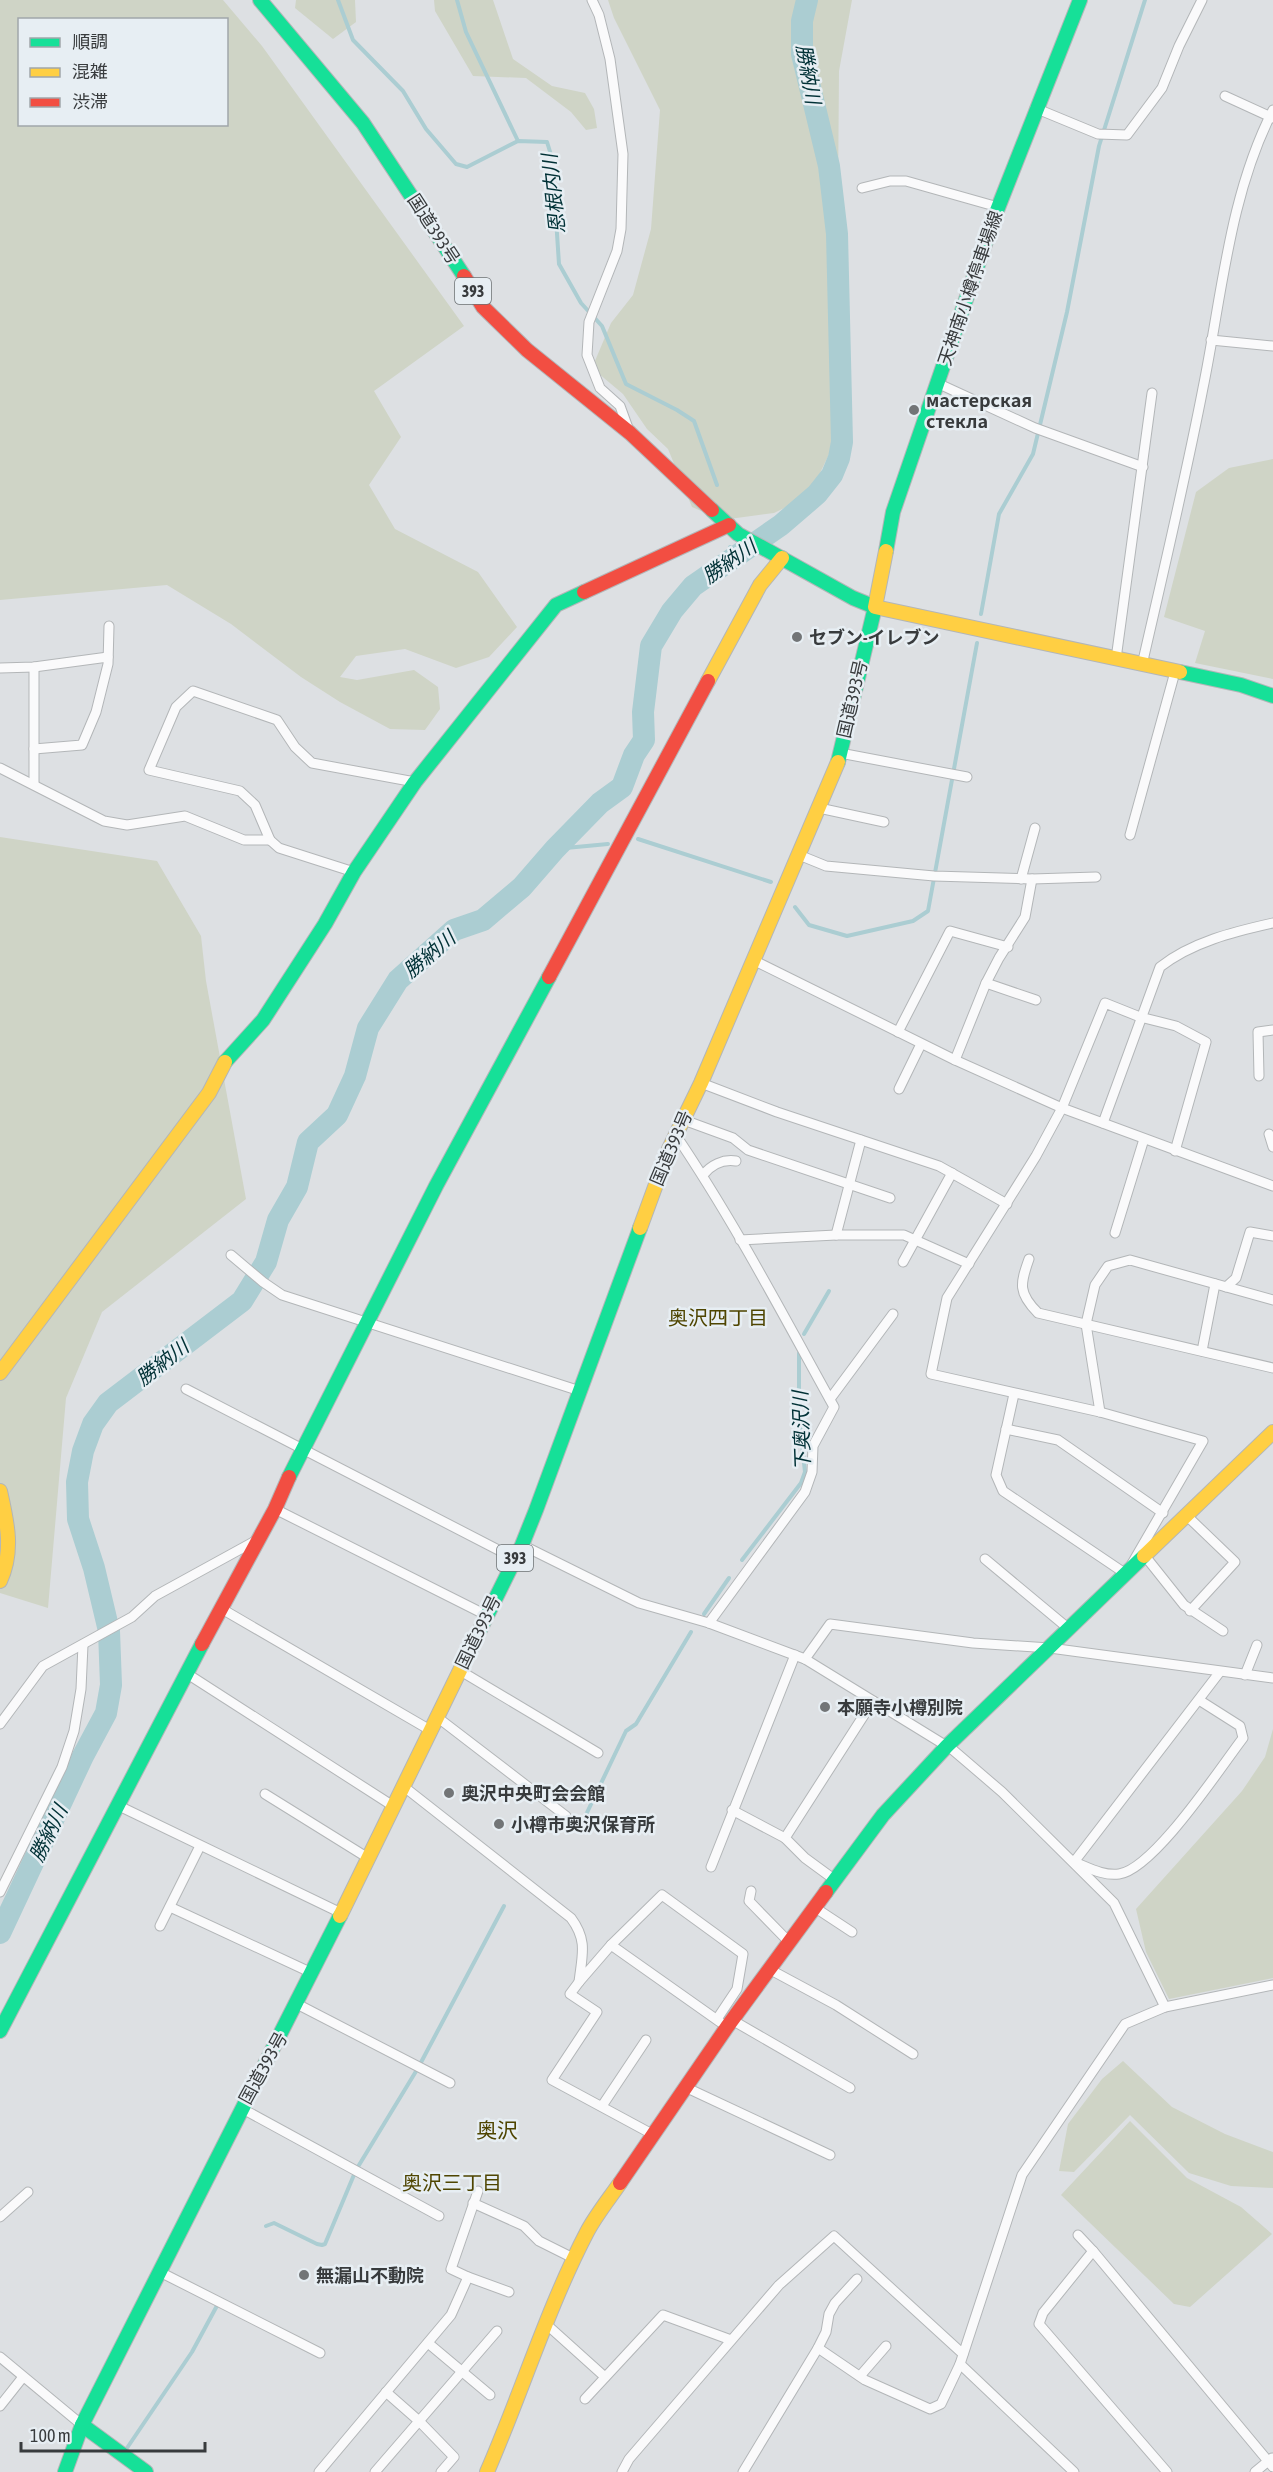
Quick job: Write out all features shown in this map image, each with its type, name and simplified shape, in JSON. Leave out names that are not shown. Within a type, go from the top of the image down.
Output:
[{"type":"main road","name":"国道393号","points":[[65,2472],[82,2425],[241,2108],[297,2004],[522,1545],[550,1477],[681,1119],[701,1083],[819,808],[840,753],[875,607],[853,598],[734,530],[630,433],[527,350],[483,307],[436,231],[363,123],[260,0]]},
{"type":"main road","name":"天神南小樽停車場線","points":[[875,607],[893,512],[998,207],[1035,108],[1080,0]]},
{"type":"main road","points":[[0,1373],[209,1093],[225,1063],[263,1020],[325,924],[354,872],[415,782],[556,605],[734,530]]},
{"type":"main road","points":[[0,2031],[186,1673],[275,1509],[301,1450],[442,1175],[749,605],[779,556]]},
{"type":"main road","points":[[875,607],[1241,685],[1273,696]]},
{"type":"main road","points":[[487,2472],[573,2258],[593,2222],[685,2087],[725,2022],[769,1969],[883,1815],[947,1746],[1273,1432]]},
{"type":"main road","points":[[0,1491],[9,1536],[9,1558],[0,1581]]},
{"type":"main road","points":[[82,2425],[146,2472]]},
{"type":"street","points":[[592,0],[599,15],[610,59],[623,154],[621,230],[617,251],[590,322],[587,355],[600,388],[620,406],[630,433]]},
{"type":"street","points":[[1035,108],[1098,134],[1127,135],[1162,88],[1179,46],[1202,0]]},
{"type":"street","points":[[1142,665],[1212,340],[1237,205],[1258,143],[1272,115],[1225,96]]},
{"type":"street","points":[[862,188],[890,181],[906,181],[998,207]]},
{"type":"street","points":[[1212,340],[1273,346]]},
{"type":"street","points":[[937,383],[1035,428],[1143,467]]},
{"type":"street","points":[[1116,659],[1152,393]]},
{"type":"street","points":[[34,749],[82,745],[96,712],[108,657],[109,626]]},
{"type":"street","points":[[0,668],[34,667],[108,657]]},
{"type":"street","points":[[34,667],[34,783]]},
{"type":"street","points":[[1130,835],[1175,672]]},
{"type":"street","points":[[354,872],[279,848],[270,840],[255,806],[240,790],[149,770],[176,707],[193,691],[277,720],[295,747],[312,763],[415,782]]},
{"type":"street","points":[[840,753],[967,777]]},
{"type":"street","points":[[0,768],[34,783],[104,821],[127,825],[185,816],[243,840],[270,840]]},
{"type":"street","points":[[819,808],[884,822]]},
{"type":"street","points":[[1021,879],[1035,828]]},
{"type":"street","points":[[799,855],[826,866],[934,876],[1021,879],[1096,877]]},
{"type":"street","points":[[955,1060],[986,983],[1025,917],[1032,879]]},
{"type":"street","points":[[1103,1123],[1160,967],[1178,953],[1219,937],[1273,923]]},
{"type":"street","points":[[898,1032],[950,931],[1008,947]]},
{"type":"street","points":[[753,960],[921,1044],[1062,1108],[1273,1186]]},
{"type":"street","points":[[986,983],[1036,1000]]},
{"type":"street","points":[[1014,1394],[996,1475],[1003,1491],[1126,1574],[1203,1441],[1100,1412],[931,1374],[947,1298],[1007,1204],[1062,1108],[1105,1002],[1140,1017],[1176,1026],[1206,1042],[1175,1151]]},
{"type":"street","points":[[1258,1076],[1258,1032],[1273,1030]]},
{"type":"street","points":[[899,1089],[921,1044]]},
{"type":"street","points":[[701,1083],[777,1112],[939,1166],[1007,1204]]},
{"type":"street","points":[[681,1119],[733,1138],[748,1150],[890,1198]]},
{"type":"street","points":[[675,1134],[703,1175],[834,1407],[813,1446],[812,1472],[805,1492],[709,1623]]},
{"type":"street","points":[[1269,1134],[1273,1147]]},
{"type":"street","points":[[1115,1233],[1144,1139]]},
{"type":"street","points":[[836,1235],[861,1140]]},
{"type":"street","points":[[703,1175],[709,1168],[720,1162],[736,1161]]},
{"type":"street","points":[[903,1262],[952,1173]]},
{"type":"street","points":[[1226,1287],[1236,1278],[1250,1232],[1273,1236]]},
{"type":"street","points":[[740,1240],[836,1235],[904,1235],[969,1264]]},
{"type":"street","points":[[231,1255],[262,1282],[282,1295],[580,1391]]},
{"type":"street","points":[[1029,1259],[1021,1282],[1026,1301],[1038,1312],[1273,1368]]},
{"type":"street","points":[[1100,1412],[1086,1324],[1095,1285],[1108,1266],[1130,1260],[1273,1299]]},
{"type":"street","points":[[1202,1351],[1215,1284]]},
{"type":"street","points":[[830,1399],[893,1314]]},
{"type":"street","points":[[186,1389],[514,1558]]},
{"type":"street","points":[[1006,1429],[1058,1440],[1163,1513]]},
{"type":"street","points":[[275,1509],[486,1615]]},
{"type":"street","points":[[1185,1515],[1235,1562],[1190,1611]]},
{"type":"street","points":[[0,1724],[43,1666],[132,1617],[155,1596],[257,1540]]},
{"type":"street","points":[[522,1545],[639,1603],[709,1623],[800,1657],[947,1746],[1002,1792],[1114,1903],[1165,2007]]},
{"type":"street","points":[[1145,1556],[1190,1611],[1223,1631]]},
{"type":"street","points":[[985,1558],[1070,1629]]},
{"type":"street","points":[[222,1609],[430,1730]]},
{"type":"street","points":[[711,1867],[732,1810],[800,1657],[830,1624],[973,1643],[1050,1648],[1219,1673],[1273,1678]]},
{"type":"street","points":[[0,1892],[62,1767],[74,1731],[81,1689],[83,1645]]},
{"type":"street","points":[[1245,1675],[1257,1645]]},
{"type":"street","points":[[459,1670],[598,1753]]},
{"type":"street","points":[[186,1673],[393,1806]]},
{"type":"street","points":[[1074,1862],[1219,1673]]},
{"type":"street","points":[[1074,1862],[1097,1871],[1119,1874],[1136,1868],[1169,1836],[1243,1738],[1240,1726],[1199,1700]]},
{"type":"street","points":[[785,1838],[873,1701]]},
{"type":"street","points":[[437,1717],[566,1816]]},
{"type":"street","points":[[403,1786],[571,1918],[581,1931],[584,1947],[579,1982]]},
{"type":"street","points":[[265,1794],[368,1858]]},
{"type":"street","points":[[117,1805],[341,1913]]},
{"type":"street","points":[[732,1810],[785,1838],[805,1858],[835,1880]]},
{"type":"street","points":[[160,1926],[200,1846]]},
{"type":"street","points":[[751,1892],[749,1901],[789,1942]]},
{"type":"street","points":[[652,2134],[552,2080],[597,2012],[570,1994],[611,1945],[662,1895],[743,1954],[737,1989],[725,2022]]},
{"type":"street","points":[[170,1907],[312,1973]]},
{"type":"street","points":[[814,1907],[852,1932]]},
{"type":"street","points":[[611,1945],[725,2022],[850,2088]]},
{"type":"street","points":[[769,1969],[836,2005],[913,2054]]},
{"type":"street","points":[[818,2348],[860,2376],[930,2409],[941,2404],[960,2364],[1022,2175],[1125,2024],[1165,2007],[1273,1985]]},
{"type":"street","points":[[297,2004],[450,2083]]},
{"type":"street","points":[[602,2106],[646,2040]]},
{"type":"street","points":[[685,2087],[830,2155]]},
{"type":"street","points":[[241,2108],[439,2216]]},
{"type":"street","points":[[478,2191],[451,2269],[509,2292]]},
{"type":"street","points":[[0,2217],[28,2192]]},
{"type":"street","points":[[473,2203],[524,2226],[538,2241],[573,2258]]},
{"type":"street","points":[[1078,2235],[1272,2462],[1255,2472]]},
{"type":"street","points":[[622,2472],[629,2459],[779,2285],[834,2236],[963,2354]]},
{"type":"street","points":[[1094,2251],[1043,2313],[1039,2324],[1167,2472]]},
{"type":"street","points":[[160,2272],[320,2353]]},
{"type":"street","points":[[319,2472],[451,2315],[468,2277]]},
{"type":"street","points":[[743,2472],[818,2348],[826,2332],[829,2314],[835,2303],[857,2279]]},
{"type":"street","points":[[585,2399],[663,2315],[731,2340]]},
{"type":"street","points":[[545,2323],[605,2377]]},
{"type":"street","points":[[375,2472],[497,2331]]},
{"type":"street","points":[[428,2343],[490,2395]]},
{"type":"street","points":[[860,2376],[886,2346]]},
{"type":"street","points":[[0,2357],[82,2425]]},
{"type":"street","points":[[960,2364],[1074,2472]]},
{"type":"street","points":[[0,2406],[23,2377]]},
{"type":"street","points":[[386,2392],[419,2421],[454,2457],[441,2472]]},
{"type":"shaded area","points":[[0,0],[223,0],[262,46],[464,326],[374,391],[401,437],[369,485],[395,529],[478,572],[517,627],[489,657],[456,668],[405,649],[356,656],[340,677],[357,680],[414,670],[438,687],[440,709],[425,730],[390,729],[340,702],[301,677],[231,624],[167,585],[0,600]]},
{"type":"shaded area","points":[[296,0],[355,0],[356,22],[333,39],[295,8]]},
{"type":"shaded area","points":[[434,0],[493,0],[513,59],[552,86],[585,93],[594,109],[597,128],[586,130],[571,112],[526,78],[473,76],[435,11]]},
{"type":"shaded area","points":[[608,0],[852,0],[839,71],[837,322],[839,357],[832,448],[809,496],[774,513],[722,520],[692,507],[668,449],[647,429],[623,394],[592,368],[611,323],[633,295],[651,229],[660,110],[614,18]]},
{"type":"shaded area","points":[[1273,459],[1273,679],[1195,663],[1205,631],[1164,617],[1196,492],[1229,468]]},
{"type":"shaded area","points":[[0,837],[157,861],[201,936],[206,981],[246,1199],[102,1312],[66,1398],[48,1608],[0,1593]]},
{"type":"shaded area","points":[[1273,1729],[1273,1978],[1169,1999],[1146,1952],[1136,1909],[1242,1791],[1265,1757]]},
{"type":"shaded area","points":[[1123,2061],[1172,2107],[1225,2134],[1273,2152],[1273,2188],[1231,2186],[1189,2173],[1130,2115],[1074,2172],[1059,2171],[1068,2124],[1102,2079]]},
{"type":"shaded area","points":[[1130,2121],[1187,2178],[1241,2207],[1272,2234],[1190,2307],[1174,2304],[1061,2195]]},
{"type":"waterway","name":"恩根内川","points":[[338,0],[353,40],[403,91],[426,129],[456,164],[467,167],[518,141],[547,142],[552,158],[559,264],[581,303],[602,326],[626,384],[694,421],[717,485]]},
{"type":"waterway","points":[[457,0],[466,32],[518,141]]},
{"type":"waterway","name":"勝納川","points":[[0,1933],[83,1756],[106,1713],[111,1685],[109,1631],[94,1568],[78,1519],[77,1482],[83,1451],[93,1424],[108,1403],[242,1301],[266,1262],[278,1220],[297,1187],[308,1142],[337,1115],[355,1076],[368,1028],[398,980],[454,930],[483,920],[522,887],[600,803],[622,787],[634,755],[644,740],[643,712],[651,646],[672,611],[693,586],[781,525],[817,494],[832,475],[842,442],[837,234],[829,166],[802,54],[802,21],[807,0]]},
{"type":"waterway","points":[[981,614],[999,514],[1033,454],[1067,312],[1099,146],[1145,0]]},
{"type":"waterway","name":"恩根内川","points":[[730,547],[739,555]]},
{"type":"waterway","points":[[795,907],[809,925],[847,936],[913,921],[928,911],[977,643]]},
{"type":"waterway","points":[[638,839],[771,882]]},
{"type":"waterway","points":[[555,849],[608,844]]},
{"type":"waterway","name":"下奥沢川","points":[[804,1334],[829,1291]]},
{"type":"waterway","name":"下奥沢川","points":[[742,1560],[801,1483],[805,1472],[799,1416],[799,1353]]},
{"type":"waterway","points":[[704,1614],[729,1578]]},
{"type":"waterway","points":[[583,1821],[626,1731],[636,1724],[691,1632]]},
{"type":"waterway","points":[[266,2226],[274,2223],[317,2244],[325,2244],[356,2170],[418,2068],[504,1906]]},
{"type":"waterway","points":[[127,2448],[192,2352],[219,2302]]},
{"type":"traffic: fast","points":[[260,0],[363,123],[464,276]]},
{"type":"traffic: fast","points":[[886,551],[893,512],[994,218],[1080,0]]},
{"type":"traffic: fast","points":[[712,510],[738,534],[853,598],[875,607],[838,762]]},
{"type":"traffic: fast","points":[[225,1062],[263,1020],[325,924],[354,872],[415,782],[556,605],[584,592]]},
{"type":"traffic: fast","points":[[1180,672],[1241,685],[1273,696]]},
{"type":"traffic: fast","points":[[289,1477],[436,1186],[549,977]]},
{"type":"traffic: fast","points":[[468,1654],[522,1545],[640,1228]]},
{"type":"traffic: fast","points":[[826,1892],[883,1815],[947,1746],[1144,1556]]},
{"type":"traffic: fast","points":[[0,2031],[202,1644]]},
{"type":"traffic: fast","points":[[65,2472],[82,2425],[340,1916]]},
{"type":"traffic: fast","points":[[82,2425],[146,2472]]},
{"type":"traffic: slow","points":[[886,551],[875,607],[1180,672]]},
{"type":"traffic: slow","points":[[708,681],[760,585],[782,558]]},
{"type":"traffic: slow","points":[[640,1228],[669,1149],[701,1083],[838,762]]},
{"type":"traffic: slow","points":[[0,1373],[209,1093],[225,1062]]},
{"type":"traffic: slow","points":[[1144,1556],[1273,1432]]},
{"type":"traffic: slow","points":[[0,1491],[8,1536],[7,1559],[0,1581]]},
{"type":"traffic: slow","points":[[340,1916],[468,1654]]},
{"type":"traffic: slow","points":[[487,2472],[573,2261],[598,2213],[620,2183]]},
{"type":"traffic: jam","points":[[464,276],[483,307],[527,350],[630,433],[712,510]]},
{"type":"traffic: jam","points":[[584,592],[729,525]]},
{"type":"traffic: jam","points":[[549,977],[708,681]]},
{"type":"traffic: jam","points":[[202,1644],[275,1509],[289,1477]]},
{"type":"traffic: jam","points":[[620,2183],[727,2027],[826,1892]]},
{"type":"place","name":"мастерская стекла","points":[[914,410]]},
{"type":"place","name":"セブン-イレブン","points":[[797,637]]},
{"type":"place","name":"本願寺小樽別院","points":[[825,1707]]},
{"type":"place","name":"奥沢中央町会会館","points":[[449,1793]]},
{"type":"place","name":"小樽市奥沢保育所","points":[[499,1824]]},
{"type":"place","name":"無漏山不動院","points":[[304,2275]]},
{"type":"district","name":"奥沢四丁目","points":[[718,1317]]},
{"type":"district","name":"奥沢","points":[[497,2130]]},
{"type":"district","name":"奥沢三丁目","points":[[452,2182]]}]
